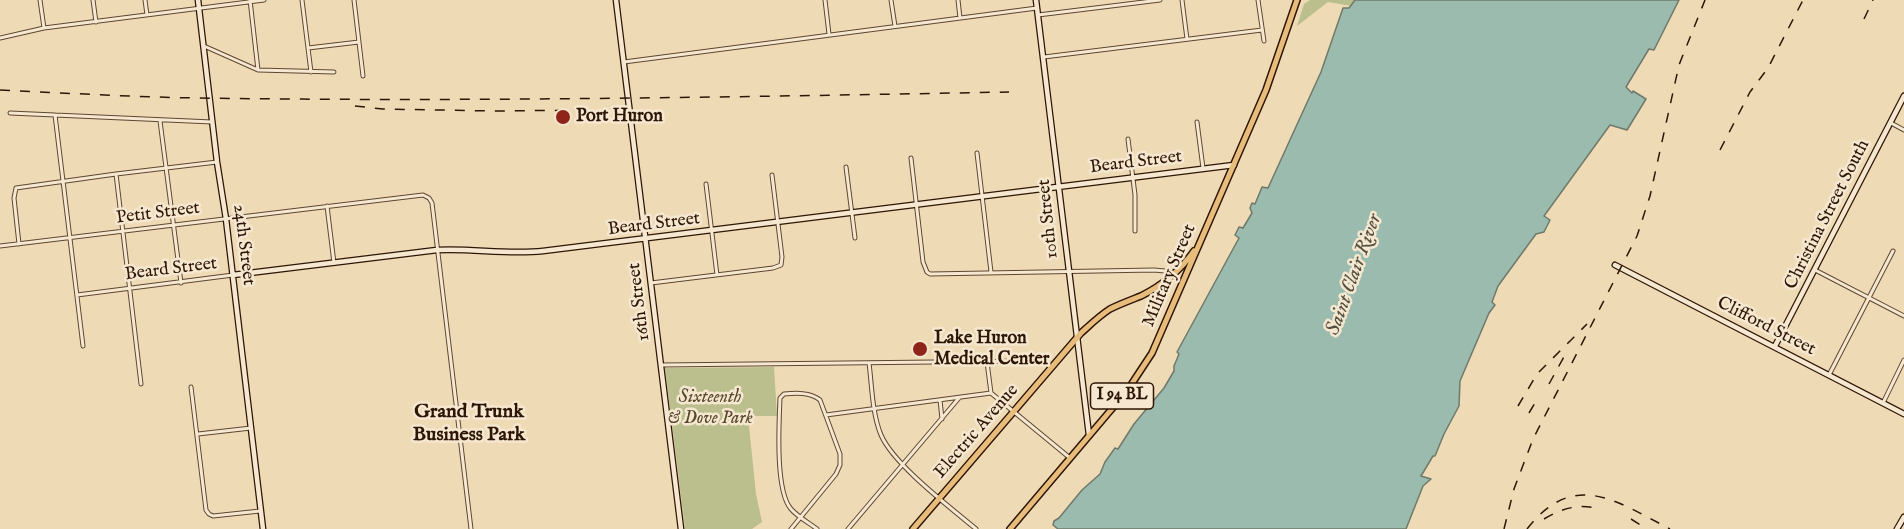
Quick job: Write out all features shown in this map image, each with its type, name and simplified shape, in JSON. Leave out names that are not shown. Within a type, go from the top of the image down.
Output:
[{"type":"main road","name":"Military Street","points":[[1010,529],[1143,368],[1158,341],[1270,81],[1297,0]]},
{"type":"main road","name":"Electric Avenue","points":[[913,529],[1077,339],[1104,313],[1155,289],[1174,274],[1200,242]]},
{"type":"main road","points":[[1174,274],[1180,278],[1182,287]]},
{"type":"street","points":[[40,0],[44,28]]},
{"type":"street","points":[[93,0],[96,22]]},
{"type":"street","points":[[145,0],[147,15]]},
{"type":"street","name":"24th Street","points":[[198,0],[263,529]]},
{"type":"street","points":[[0,38],[44,28],[264,0]]},
{"type":"street","points":[[302,0],[311,72]]},
{"type":"street","points":[[354,0],[363,76]]},
{"type":"street","name":"16th Street","points":[[616,0],[681,529]]},
{"type":"street","points":[[825,0],[829,34]]},
{"type":"street","points":[[891,0],[895,26]]},
{"type":"street","points":[[958,0],[960,18]]},
{"type":"street","name":"10th Street","points":[[1036,0],[1089,435]]},
{"type":"street","points":[[1038,15],[1160,0]]},
{"type":"street","points":[[1182,0],[1187,39]]},
{"type":"street","points":[[1258,0],[1264,40]]},
{"type":"street","points":[[250,1],[258,70]]},
{"type":"street","points":[[624,62],[1037,8]]},
{"type":"street","points":[[1043,58],[1262,30]]},
{"type":"street","points":[[308,48],[359,42]]},
{"type":"street","points":[[203,46],[258,70],[334,72]]},
{"type":"street","name":"Christina Street South","points":[[1775,346],[1904,96]]},
{"type":"street","points":[[10,113],[212,122]]},
{"type":"street","points":[[55,115],[83,346]]},
{"type":"street","points":[[160,120],[181,283]]},
{"type":"street","points":[[1197,122],[1203,168]]},
{"type":"street","points":[[1891,123],[1904,130]]},
{"type":"street","points":[[1128,139],[1136,231]]},
{"type":"street","points":[[977,153],[992,272]]},
{"type":"street","points":[[911,158],[927,272],[936,274],[1161,270],[1174,274]]},
{"type":"street","points":[[19,244],[14,198],[16,188],[63,180],[217,162]]},
{"type":"street","name":"Beard Street","points":[[77,295],[437,250],[469,248],[525,253],[646,240],[1234,165]]},
{"type":"street","points":[[846,167],[855,238]]},
{"type":"street","points":[[116,174],[141,384]]},
{"type":"street","points":[[651,283],[779,266],[782,262],[772,175]]},
{"type":"street","points":[[706,184],[717,275]]},
{"type":"street","name":"Petit Street","points":[[0,246],[423,195],[427,196],[432,203],[437,250]]},
{"type":"street","points":[[327,206],[334,263]]},
{"type":"street","points":[[437,250],[471,529]]},
{"type":"street","points":[[1829,375],[1893,251]]},
{"type":"street","name":"Clifford Street","points":[[1615,265],[1904,414]]},
{"type":"street","points":[[1815,270],[1904,316]]},
{"type":"street","points":[[1883,403],[1904,360]]},
{"type":"street","points":[[661,365],[987,362],[1045,363],[1053,368]]},
{"type":"street","points":[[987,362],[991,393],[1070,458]]},
{"type":"street","points":[[869,363],[875,409],[879,428],[886,444],[913,475],[976,529]]},
{"type":"street","points":[[191,387],[205,508],[209,514],[219,516],[260,511]]},
{"type":"street","points":[[791,529],[800,516],[836,474],[840,465],[840,454],[822,404],[815,396],[789,393],[781,396],[781,487],[787,504],[800,516],[817,529]]},
{"type":"street","points":[[826,416],[991,393]]},
{"type":"street","points":[[848,529],[959,398]]},
{"type":"street","points":[[940,400],[942,419]]},
{"type":"street","points":[[198,434],[250,428]]},
{"type":"street","points":[[1898,529],[1904,517]]},
{"type":"green space","points":[[1310,0],[1355,0],[1351,6],[1328,2],[1297,26],[1304,4]]},
{"type":"green space","name":"Sixteenth & Dove Park","points":[[774,367],[777,416],[748,416],[756,494],[762,522],[752,529],[685,529],[665,368]]},
{"type":"water","name":"Saint Clair River","points":[[1355,0],[1679,0],[1654,50],[1649,49],[1626,87],[1632,93],[1633,91],[1646,99],[1627,130],[1610,125],[1544,216],[1550,220],[1544,232],[1536,234],[1498,286],[1492,302],[1495,305],[1489,313],[1460,381],[1459,406],[1435,456],[1421,476],[1431,479],[1423,486],[1406,529],[1058,529],[1053,525],[1054,521],[1100,474],[1115,448],[1118,449],[1174,371],[1179,354],[1177,352],[1239,238],[1235,235],[1239,227],[1243,228],[1252,213],[1250,208],[1252,203],[1255,204],[1262,187],[1268,188],[1321,72],[1343,8],[1349,8]]},
{"type":"railway","points":[[1504,529],[1514,489],[1533,439],[1637,236],[1650,196],[1679,65],[1705,0]]},
{"type":"railway","points":[[1720,150],[1750,92],[1768,68],[1803,0]]},
{"type":"railway","points":[[1864,19],[1873,0]]},
{"type":"railway","points":[[0,90],[99,95],[299,99],[502,99],[1009,92]]},
{"type":"railway","points":[[355,106],[383,109],[493,111],[593,110]]},
{"type":"railway","points":[[1518,406],[1537,374],[1587,324]]},
{"type":"railway","points":[[1549,384],[1565,355]]},
{"type":"railway","points":[[1529,413],[1535,403]]},
{"type":"railway","points":[[1527,529],[1544,511],[1562,500],[1579,495],[1596,496],[1613,501],[1670,529]]},
{"type":"railway","points":[[1544,519],[1569,508],[1595,508]]},
{"type":"railway","points":[[1631,519],[1647,529]]},
{"type":"place","name":"Port Huron","points":[[563,117]]},
{"type":"place","name":"Lake Huron Medical Center","points":[[920,349]]},
{"type":"district","name":"Grand Trunk Business Park","points":[[469,424]]}]
